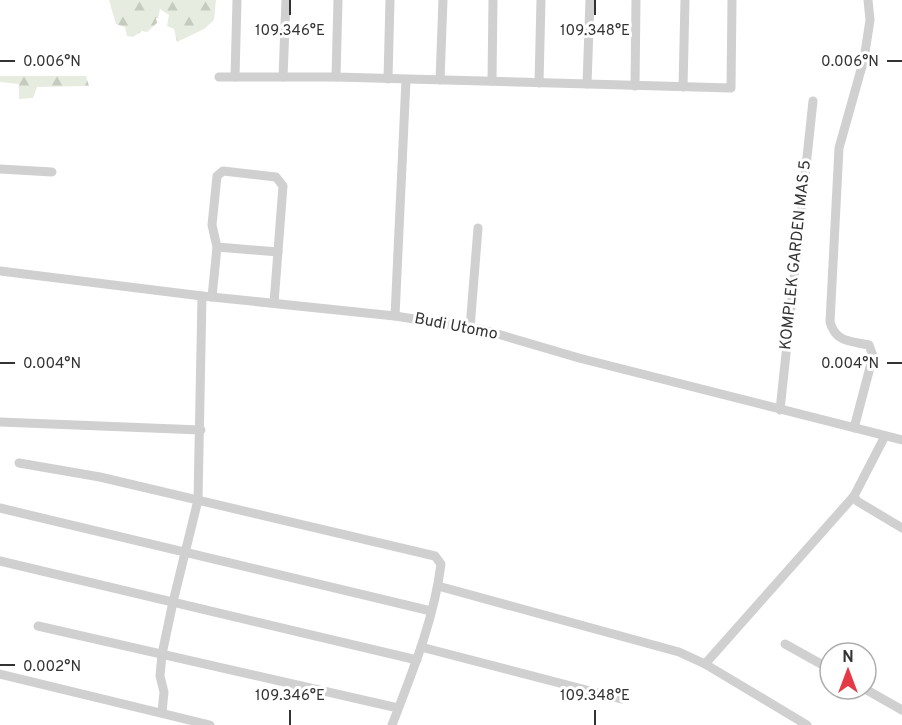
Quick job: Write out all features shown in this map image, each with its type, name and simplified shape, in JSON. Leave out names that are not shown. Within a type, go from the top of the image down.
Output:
[{"type":"street","points":[[235,77],[237,0]]},
{"type":"street","points":[[284,77],[286,0]]},
{"type":"street","points":[[336,77],[338,0]]},
{"type":"street","points":[[388,79],[390,0]]},
{"type":"street","points":[[440,80],[443,0]]},
{"type":"street","points":[[492,81],[494,0]]},
{"type":"street","points":[[539,82],[541,0]]},
{"type":"street","points":[[587,84],[590,0]]},
{"type":"street","points":[[635,86],[636,0]]},
{"type":"street","points":[[683,87],[685,0]]},
{"type":"street","points":[[219,77],[336,77],[730,88],[732,0]]},
{"type":"street","points":[[854,428],[873,351],[869,345],[839,338],[832,331],[830,322],[839,148],[864,59],[870,20],[868,0]]},
{"type":"street","points":[[395,316],[406,80]]},
{"type":"street","name":"KOMPLEK GARDEN MAS 5","points":[[780,410],[813,101]]},
{"type":"street","points":[[0,169],[52,171]]},
{"type":"street","points":[[162,712],[164,692],[160,676],[162,654],[198,500],[201,430],[199,384],[207,297],[217,247],[212,225],[217,176],[223,171],[276,177],[283,186],[274,303]]},
{"type":"street","points":[[470,328],[478,228]]},
{"type":"street","points":[[217,247],[278,252]]},
{"type":"street","name":"Budi Utomo","points":[[0,271],[207,297],[395,316],[470,328],[902,440]]},
{"type":"street","points":[[0,422],[201,430]]},
{"type":"street","points":[[705,664],[854,496],[885,436]]},
{"type":"street","points":[[19,463],[100,477],[435,556],[441,564],[438,586],[417,660],[392,725]]},
{"type":"street","points":[[854,496],[857,501],[902,528]]},
{"type":"street","points":[[0,508],[431,611]]},
{"type":"street","points":[[0,561],[417,660]]},
{"type":"street","points":[[438,586],[679,652],[705,664],[807,725]]},
{"type":"street","points":[[38,626],[399,708]]},
{"type":"street","points":[[785,644],[818,662]]},
{"type":"street","points":[[421,647],[621,699]]},
{"type":"street","points":[[0,674],[210,725]]},
{"type":"street","points":[[878,696],[902,710]]},
{"type":"green space","points":[[109,0],[216,0],[214,20],[204,29],[177,42],[174,29],[167,26],[169,15],[160,9],[158,18],[156,18],[157,23],[147,32],[142,31],[133,37],[127,36],[125,27],[116,24]]},
{"type":"green space","points":[[0,76],[86,76],[89,86],[37,87],[33,98],[19,99],[19,84],[0,82]]}]
